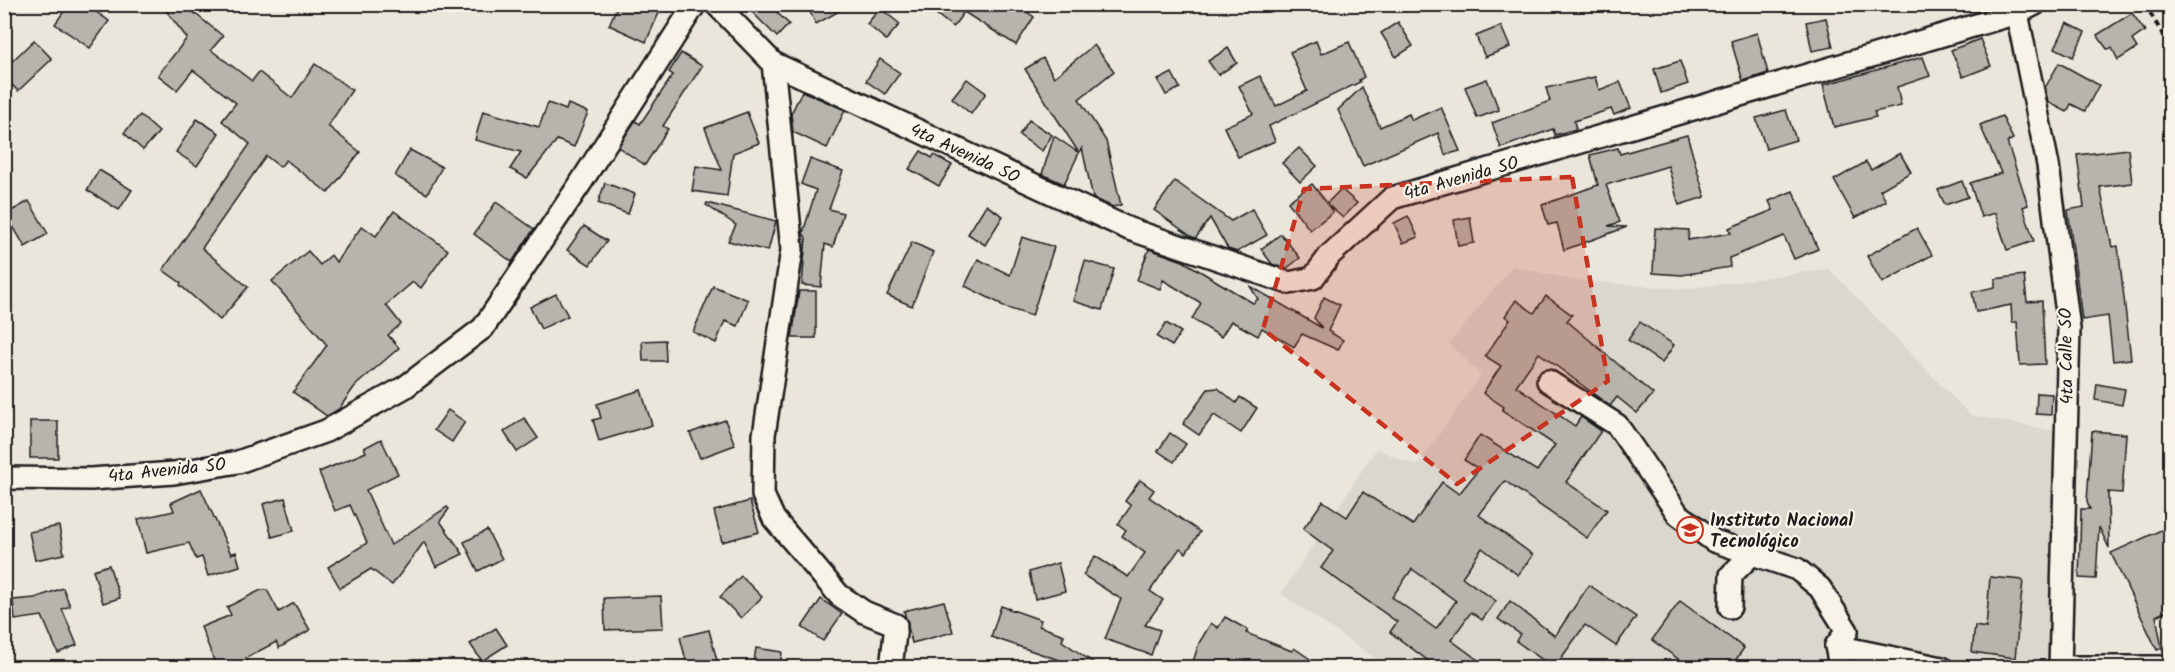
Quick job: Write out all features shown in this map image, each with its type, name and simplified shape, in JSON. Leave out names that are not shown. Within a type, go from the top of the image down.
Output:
[{"type":"street","name":"4ta Avenida SO","points":[[4,478],[150,475],[238,462],[326,431],[405,387],[483,328],[580,184],[695,4]]},
{"type":"street","name":"4ta Avenida SO","points":[[716,4],[773,63],[1129,229],[1289,283],[1313,278],[1330,255],[1392,198],[2026,9]]},
{"type":"street","name":"4ta Calle SO","points":[[2026,9],[2069,329],[2060,667]]},
{"type":"street","points":[[773,63],[792,250],[764,435],[763,495],[774,519],[839,595],[864,612],[896,625],[891,668]]},
{"type":"street","points":[[1548,381],[1617,425],[1678,514],[1714,542],[1797,568],[1820,588],[1847,631],[1836,646],[1839,661],[1835,668]]},
{"type":"street","points":[[1730,607],[1731,575],[1752,554]]},
{"type":"street","points":[[1836,646],[1942,668]]},
{"type":"street","points":[[2060,667],[2170,667]]},
{"type":"path","points":[[2145,4],[2167,42],[2170,64]]},
{"type":"highlighted area","points":[[1572,177],[1608,381],[1457,484],[1263,329],[1304,189]]},
{"type":"shaded area","name":"Instituto Nacional Tecnológico","points":[[1513,266],[1572,280],[1684,289],[1829,269],[1970,415],[2062,432],[2049,667],[1388,667],[1281,594],[1376,449],[1417,466],[1481,375],[1449,344]]},
{"type":"building","points":[[69,4],[85,4],[109,21],[90,48],[55,24]]},
{"type":"building","points":[[161,4],[183,4],[223,36],[211,50],[252,81],[259,72],[292,98],[315,64],[352,90],[328,126],[360,152],[328,193],[286,160],[280,167],[266,156],[202,248],[248,287],[220,320],[180,285],[181,283],[163,270],[250,144],[222,121],[236,103],[193,70],[177,90],[158,75],[187,38]]},
{"type":"building","points":[[618,4],[663,4],[646,42],[609,25]]},
{"type":"building","points":[[744,4],[768,4],[789,24],[777,37]]},
{"type":"building","points":[[806,4],[852,4],[816,24]]},
{"type":"building","points":[[923,4],[1015,4],[1034,17],[1016,45],[964,12],[953,27]]},
{"type":"building","points":[[880,8],[900,24],[886,40],[867,24]]},
{"type":"building","points":[[2132,13],[2145,31],[2132,40],[2137,48],[2118,60],[2112,48],[2107,49],[2097,35]]},
{"type":"building","points":[[1826,18],[1833,47],[1812,51],[1806,22]]},
{"type":"building","points":[[1398,22],[1413,46],[1396,57],[1381,33]]},
{"type":"building","points":[[2067,23],[2085,32],[2073,57],[2055,48]]},
{"type":"building","points":[[1501,26],[1510,47],[1485,57],[1476,36]]},
{"type":"building","points":[[1757,33],[1768,73],[1743,81],[1731,41]]},
{"type":"building","points":[[1980,39],[1991,66],[1963,77],[1951,50]]},
{"type":"building","points":[[34,40],[52,59],[18,91],[4,77],[4,69]]},
{"type":"building","points":[[1316,41],[1321,54],[1349,42],[1364,77],[1359,80],[1360,82],[1269,126],[1275,141],[1238,157],[1224,127],[1253,114],[1239,86],[1260,76],[1276,106],[1307,91],[1290,52]]},
{"type":"building","points":[[1094,45],[1114,71],[1079,99],[1106,141],[1121,205],[1113,207],[1093,198],[1082,148],[1079,153],[1025,69],[1043,58],[1054,77]]},
{"type":"building","points":[[1228,48],[1237,63],[1218,75],[1208,61]]},
{"type":"building","points":[[681,53],[702,66],[663,126],[668,129],[645,165],[618,147],[635,121],[640,124],[673,75],[669,72]]},
{"type":"building","points":[[1923,57],[1930,76],[1897,87],[1901,106],[1874,112],[1876,117],[1834,127],[1823,85]]},
{"type":"building","points":[[880,59],[900,73],[885,94],[866,81]]},
{"type":"building","points":[[1680,61],[1688,84],[1661,93],[1654,69]]},
{"type":"building","points":[[2059,63],[2099,85],[2085,111],[2071,104],[2067,112],[2048,102],[2045,88]]},
{"type":"building","points":[[1172,73],[1180,88],[1166,95],[1158,80]]},
{"type":"building","points":[[1595,77],[1599,90],[1620,82],[1631,108],[1614,115],[1611,109],[1574,121],[1576,129],[1555,135],[1553,129],[1501,148],[1492,123],[1550,101],[1546,88]]},
{"type":"building","points":[[967,79],[986,93],[971,114],[952,98]]},
{"type":"building","points":[[1487,79],[1499,110],[1477,118],[1465,87]]},
{"type":"building","points":[[1362,87],[1380,127],[1409,114],[1412,120],[1441,107],[1460,151],[1445,155],[1438,133],[1363,166],[1338,110]]},
{"type":"building","points":[[802,91],[845,110],[827,148],[793,132],[791,114]]},
{"type":"building","points":[[548,103],[566,110],[568,104],[588,112],[574,147],[557,140],[527,178],[510,169],[521,152],[475,140],[483,111],[539,127]]},
{"type":"building","points":[[1786,110],[1796,140],[1766,149],[1756,118]]},
{"type":"building","points":[[747,112],[759,143],[733,153],[727,196],[692,191],[696,166],[722,170],[705,128]]},
{"type":"building","points":[[140,115],[159,132],[143,150],[124,133]]},
{"type":"building","points":[[2002,116],[2013,139],[2007,142],[2028,205],[2023,207],[2034,241],[2007,250],[1995,213],[1981,217],[1970,183],[2001,173],[1980,125]]},
{"type":"building","points":[[197,119],[219,133],[197,166],[176,152]]},
{"type":"building","points":[[1029,120],[1052,135],[1042,151],[1019,135]]},
{"type":"building","points":[[1687,135],[1705,197],[1679,205],[1668,166],[1606,185],[1620,222],[1608,226],[1627,227],[1564,250],[1557,223],[1548,225],[1542,205],[1598,185],[1590,155],[1618,148],[1620,154]]},
{"type":"building","points":[[1054,136],[1079,153],[1064,184],[1042,174]]},
{"type":"building","points":[[1299,148],[1317,166],[1300,182],[1282,163]]},
{"type":"building","points":[[2128,149],[2132,183],[2100,187],[2112,247],[2118,246],[2131,359],[2113,361],[2108,316],[2082,320],[2068,210],[2084,207],[2077,155]]},
{"type":"building","points":[[410,150],[442,167],[427,194],[395,176]]},
{"type":"building","points":[[921,151],[932,158],[934,155],[952,165],[939,186],[909,169]]},
{"type":"building","points":[[1900,153],[1911,172],[1880,190],[1886,201],[1855,218],[1834,180],[1866,162],[1871,170]]},
{"type":"building","points":[[810,159],[843,171],[829,209],[843,213],[833,247],[825,244],[821,287],[802,285],[806,238],[803,233],[816,190],[801,184]]},
{"type":"building","points":[[99,170],[132,190],[119,210],[87,190]]},
{"type":"building","points":[[1175,181],[1231,221],[1252,209],[1267,235],[1237,252],[1228,249],[1210,218],[1196,238],[1192,237],[1154,210]]},
{"type":"building","points":[[1962,181],[1968,197],[1945,205],[1938,190]]},
{"type":"building","points":[[605,183],[635,194],[628,214],[598,203]]},
{"type":"building","points":[[1312,184],[1327,203],[1341,189],[1357,203],[1343,218],[1327,204],[1333,212],[1310,230],[1288,202]]},
{"type":"building","points":[[1793,191],[1818,249],[1794,259],[1784,236],[1729,258],[1730,267],[1682,275],[1653,273],[1655,228],[1689,230],[1688,240],[1731,233],[1729,228],[1773,210],[1769,201]]},
{"type":"building","points":[[29,201],[48,234],[25,247],[6,214]]},
{"type":"building","points":[[496,202],[534,229],[512,262],[474,234]]},
{"type":"building","points":[[707,203],[776,221],[768,251],[728,241],[736,225],[706,205]]},
{"type":"building","points":[[986,205],[1003,216],[985,245],[968,234]]},
{"type":"building","points":[[394,211],[448,250],[421,288],[413,282],[386,305],[401,324],[388,335],[399,348],[355,386],[339,409],[327,416],[293,392],[327,345],[272,281],[308,251],[320,265],[331,255],[336,262],[362,226],[376,236]]},
{"type":"building","points":[[1408,216],[1418,237],[1403,243],[1394,223]]},
{"type":"building","points":[[1470,217],[1474,243],[1458,246],[1454,220]]},
{"type":"building","points":[[584,226],[607,241],[590,265],[567,250]]},
{"type":"building","points":[[1917,228],[1932,255],[1882,283],[1867,256]]},
{"type":"building","points":[[1281,234],[1300,258],[1286,269],[1272,264],[1261,249]]},
{"type":"building","points":[[1022,237],[1054,247],[1032,316],[1001,306],[965,286],[978,259],[1010,275]]},
{"type":"building","points":[[912,242],[933,252],[912,306],[887,295]]},
{"type":"building","points":[[1149,249],[1183,261],[1253,303],[1258,299],[1250,286],[1322,328],[1314,318],[1324,297],[1340,305],[1328,331],[1343,340],[1338,350],[1302,334],[1294,347],[1262,328],[1258,336],[1231,321],[1221,337],[1192,319],[1201,303],[1163,280],[1160,289],[1137,280]]},
{"type":"building","points":[[1085,261],[1114,269],[1102,310],[1073,301]]},
{"type":"building","points":[[2024,275],[2027,302],[2042,301],[2045,364],[2020,365],[2017,322],[2012,322],[2011,305],[1976,312],[1972,292],[1995,287],[1995,279]]},
{"type":"building","points":[[713,286],[748,300],[738,326],[725,321],[716,343],[693,332]]},
{"type":"building","points":[[799,291],[816,291],[816,338],[792,338]]},
{"type":"building","points":[[556,294],[568,316],[541,329],[530,307]]},
{"type":"building","points":[[1546,296],[1572,315],[1567,321],[1653,394],[1637,413],[1617,397],[1610,406],[1539,353],[1516,386],[1575,426],[1581,417],[1601,431],[1566,482],[1607,510],[1587,538],[1505,481],[1479,515],[1533,555],[1518,575],[1482,548],[1462,577],[1496,601],[1482,620],[1471,612],[1451,640],[1489,668],[1438,668],[1390,632],[1397,622],[1321,568],[1333,551],[1303,529],[1323,501],[1347,517],[1363,492],[1413,525],[1442,482],[1459,494],[1479,469],[1464,460],[1480,435],[1537,471],[1555,445],[1502,410],[1504,407],[1483,393],[1501,366],[1485,356],[1510,320],[1505,316],[1516,300],[1534,313]],"holes":[[[1412,569],[1456,601],[1436,629],[1392,597]]]},
{"type":"building","points":[[1640,322],[1674,345],[1662,363],[1628,340]]},
{"type":"building","points":[[1166,323],[1181,332],[1172,346],[1157,337]]},
{"type":"building","points":[[665,340],[666,361],[643,361],[642,341]]},
{"type":"building","points":[[2097,384],[2125,389],[2122,405],[2095,400]]},
{"type":"building","points":[[1218,388],[1236,403],[1240,397],[1257,408],[1241,433],[1214,415],[1199,435],[1183,424],[1208,389]]},
{"type":"building","points":[[641,390],[652,425],[599,441],[593,420],[601,418],[597,404]]},
{"type":"building","points":[[2037,393],[2052,394],[2051,415],[2036,414]]},
{"type":"building","points":[[448,410],[465,422],[452,442],[434,430]]},
{"type":"building","points":[[524,418],[538,438],[517,452],[504,432]]},
{"type":"building","points":[[725,420],[735,445],[700,458],[690,433]]},
{"type":"building","points":[[30,421],[58,421],[58,458],[30,458]]},
{"type":"building","points":[[2092,431],[2126,434],[2122,493],[2108,492],[2109,548],[2099,527],[2096,579],[2079,578],[2081,509],[2090,509],[2087,501]]},
{"type":"building","points":[[1170,433],[1186,444],[1174,462],[1158,451]]},
{"type":"building","points":[[381,439],[398,474],[366,490],[391,545],[447,507],[449,509],[440,521],[463,554],[436,567],[424,542],[392,585],[371,569],[340,588],[328,567],[367,543],[350,505],[335,511],[319,472],[366,452],[364,448]]},
{"type":"building","points":[[1140,480],[1154,490],[1149,497],[1200,532],[1186,553],[1180,548],[1150,591],[1163,600],[1145,625],[1160,630],[1151,655],[1105,639],[1121,599],[1083,575],[1095,556],[1128,577],[1145,553],[1122,536],[1126,530],[1118,524],[1131,506],[1125,501]]},
{"type":"building","points":[[201,489],[231,554],[236,552],[240,566],[208,576],[202,557],[196,559],[189,543],[146,553],[138,519],[174,511],[171,503]]},
{"type":"building","points":[[285,498],[294,531],[272,537],[263,504]]},
{"type":"building","points":[[750,501],[759,532],[722,542],[714,511]]},
{"type":"building","points":[[59,526],[64,554],[35,560],[29,532]]},
{"type":"building","points":[[2170,526],[2170,609],[2156,616],[2162,648],[2157,650],[2111,553]]},
{"type":"building","points":[[487,530],[502,559],[478,571],[464,542]]},
{"type":"building","points":[[1058,563],[1065,591],[1035,599],[1029,572]]},
{"type":"building","points":[[109,565],[120,598],[103,603],[93,570]]},
{"type":"building","points":[[741,576],[762,597],[741,618],[720,597]]},
{"type":"building","points":[[1990,577],[2023,580],[2015,658],[1972,652],[1975,626],[1986,628]]},
{"type":"building","points":[[1589,585],[1636,617],[1616,646],[1585,625],[1554,668],[1516,641],[1520,634],[1498,619],[1510,601],[1555,636]]},
{"type":"building","points":[[63,588],[70,606],[62,609],[77,645],[58,653],[42,616],[15,620],[13,600],[35,598]]},
{"type":"building","points":[[261,590],[267,590],[279,612],[294,603],[310,630],[279,648],[276,642],[246,658],[249,664],[240,668],[217,668],[201,627],[231,615],[227,607]]},
{"type":"building","points":[[661,596],[663,628],[605,630],[604,598]]},
{"type":"building","points":[[821,599],[842,614],[823,641],[802,627]]},
{"type":"building","points":[[944,601],[953,632],[912,643],[904,611]]},
{"type":"building","points":[[1680,601],[1744,648],[1730,668],[1691,668],[1652,640]]},
{"type":"building","points":[[1001,606],[1041,620],[1039,626],[1064,635],[1062,641],[1101,668],[1054,668],[1059,660],[991,637]]},
{"type":"building","points":[[1225,617],[1248,630],[1246,633],[1292,651],[1294,648],[1323,668],[1191,668],[1199,643],[1211,623],[1218,628]]},
{"type":"building","points":[[496,628],[507,645],[482,661],[470,644]]},
{"type":"building","points":[[709,630],[719,668],[688,668],[680,637]]},
{"type":"building","points":[[756,648],[782,652],[780,668],[753,668]]},
{"type":"place","name":"Instituto Nacional Tecnológico","points":[[1690,530]]}]
